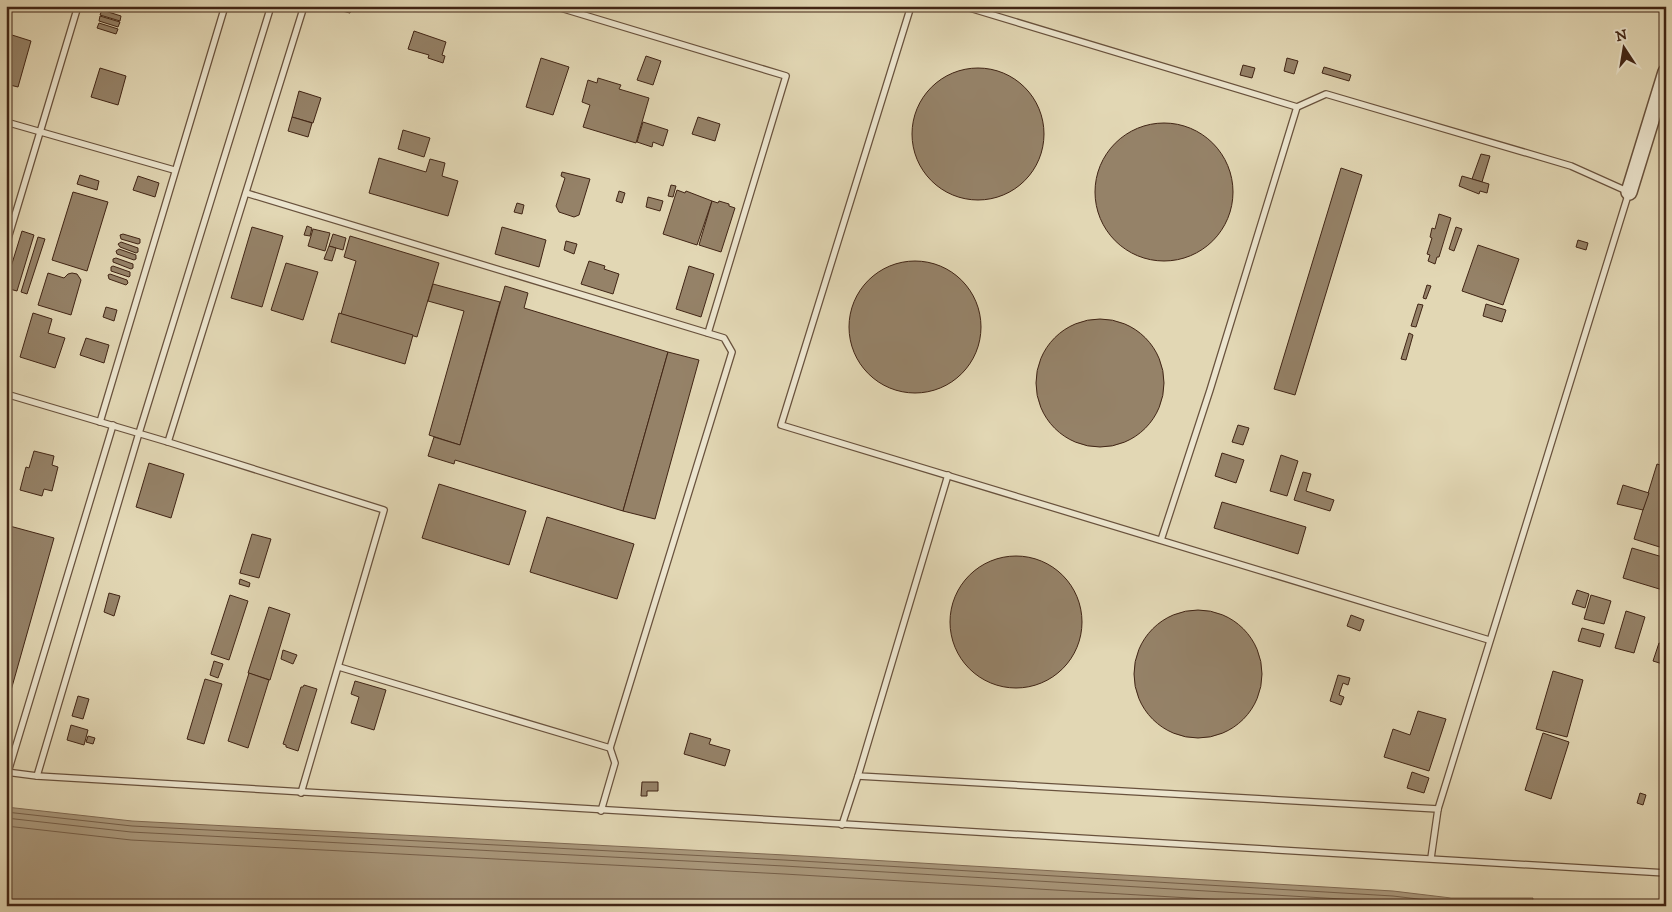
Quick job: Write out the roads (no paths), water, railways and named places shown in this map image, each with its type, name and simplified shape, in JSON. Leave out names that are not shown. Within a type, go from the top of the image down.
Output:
[{"type":"street","points":[[1629,192],[1666,72]]},
{"type":"lane","points":[[6,246],[78,6]]},
{"type":"lane","points":[[100,422],[174,170],[225,6]]},
{"type":"lane","points":[[37,776],[139,433],[271,6]]},
{"type":"lane","points":[[168,442],[304,6]]},
{"type":"lane","points":[[554,6],[786,76],[708,333]]},
{"type":"lane","points":[[911,6],[781,425],[1489,640]]},
{"type":"lane","points":[[964,6],[1297,108],[1326,94],[1571,166],[1629,192],[1438,809],[1431,858]]},
{"type":"lane","points":[[1162,540],[1297,108]]},
{"type":"lane","points":[[6,122],[174,170]]},
{"type":"lane","points":[[246,193],[724,338],[732,352],[610,748],[616,763],[601,811]]},
{"type":"lane","points":[[6,394],[139,433],[384,510],[301,793]]},
{"type":"lane","points":[[113,426],[7,772],[37,776],[301,793],[1666,873]]},
{"type":"lane","points":[[842,825],[948,475]]},
{"type":"lane","points":[[339,667],[610,748]]},
{"type":"lane","points":[[858,776],[1438,809]]},
{"type":"water","points":[[6,807],[132,821],[785,855],[1393,891],[1451,898],[1533,898],[1532,906],[6,906]]}]
